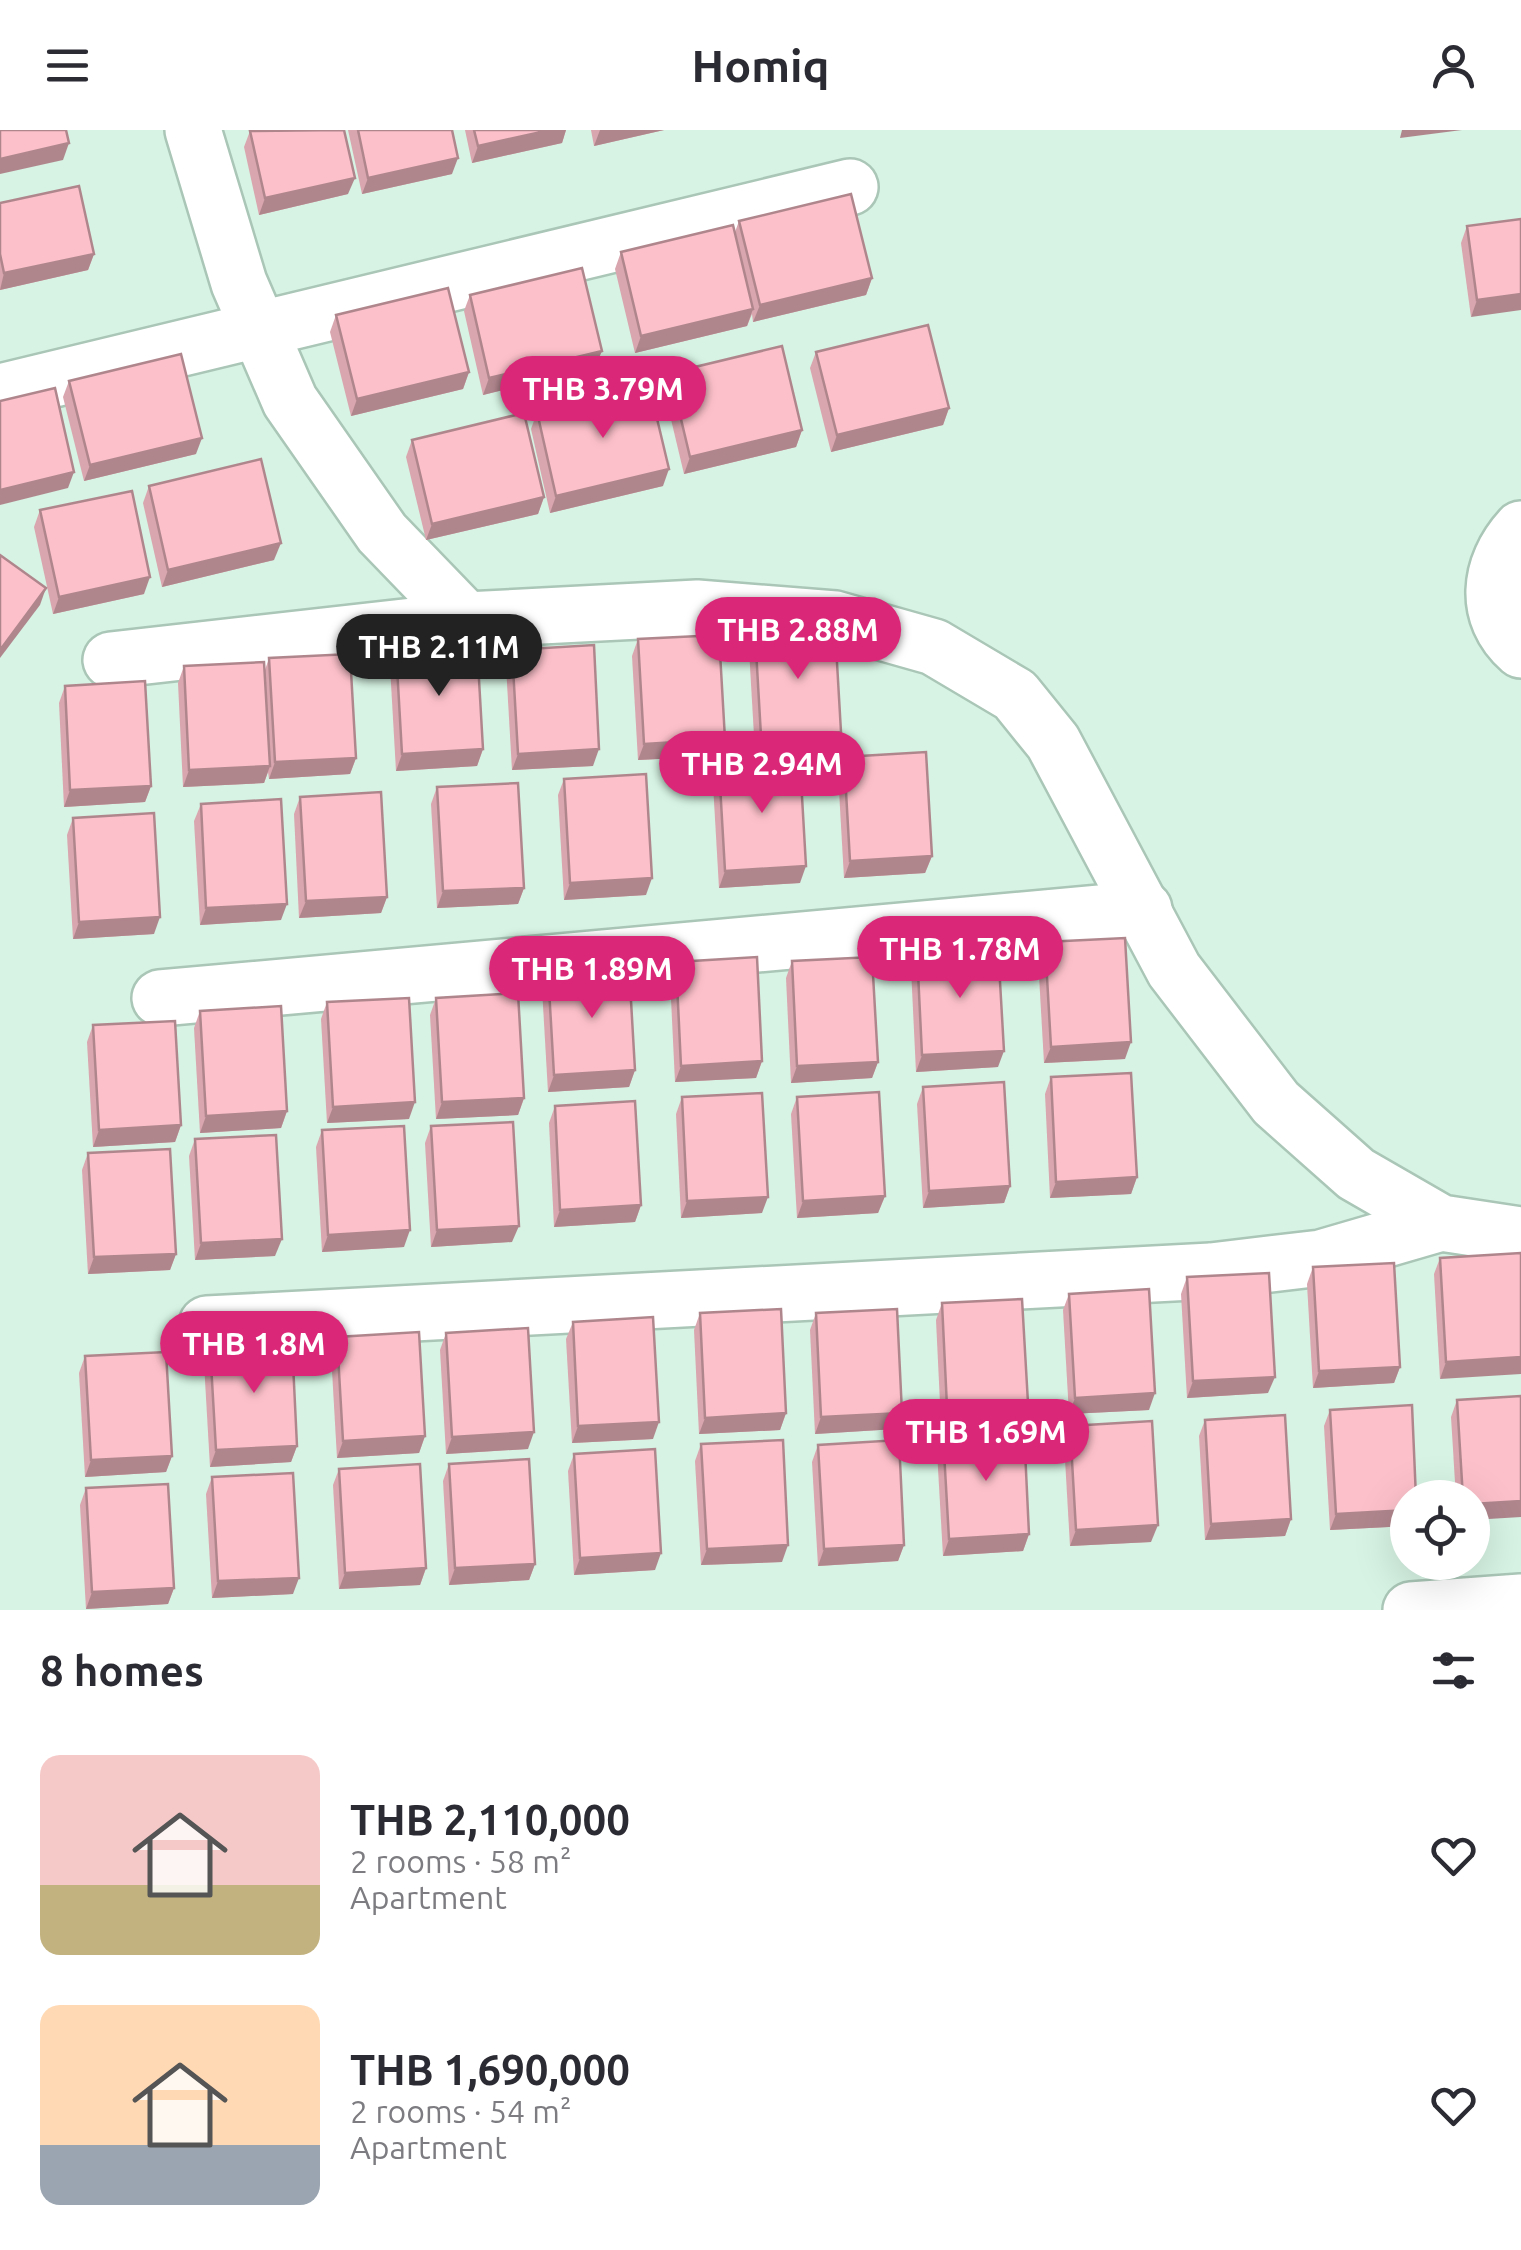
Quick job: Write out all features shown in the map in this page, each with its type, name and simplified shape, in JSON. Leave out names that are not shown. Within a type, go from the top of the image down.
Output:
[{"type":"street","points":[[193,130],[239,282],[290,401],[382,533],[466,620]]},
{"type":"street","points":[[0,392],[850,187]]},
{"type":"street","points":[[1521,530],[1506,545],[1495,568],[1492,593],[1497,618],[1509,640],[1521,650]]},
{"type":"street","points":[[111,660],[466,620],[698,608],[835,619],[934,647],[1015,694],[1053,742],[1174,970],[1276,1103],[1356,1174],[1442,1223],[1521,1235]]},
{"type":"street","points":[[160,998],[1144,910]]},
{"type":"street","points":[[207,1324],[1211,1271],[1321,1258],[1442,1223]]},
{"type":"street","points":[[1411,1610],[1521,1602]]},
{"type":"building","points":[[0,130],[66,130],[69,143],[0,159]]},
{"type":"building","points":[[344,130],[355,178],[265,198],[250,131]]},
{"type":"building","points":[[358,130],[452,130],[458,158],[368,178]]},
{"type":"building","points":[[474,130],[550,130],[478,146]]},
{"type":"building","points":[[79,186],[94,254],[4,273],[0,203]]},
{"type":"building","points":[[851,194],[872,278],[760,305],[739,221]]},
{"type":"building","points":[[1521,219],[1521,294],[1477,300],[1467,226]]},
{"type":"building","points":[[733,225],[753,309],[641,336],[621,252]]},
{"type":"building","points":[[582,268],[602,351],[489,378],[470,295]]},
{"type":"building","points":[[448,288],[469,372],[357,399],[336,315]]},
{"type":"building","points":[[928,325],[949,408],[837,435],[816,352]]},
{"type":"building","points":[[782,346],[802,430],[690,457],[670,373]]},
{"type":"building","points":[[181,354],[202,438],[90,465],[69,381]]},
{"type":"building","points":[[649,385],[669,469],[556,496],[537,412]]},
{"type":"building","points":[[55,388],[74,472],[0,490],[0,401]]},
{"type":"building","points":[[524,413],[544,497],[432,524],[412,440]]},
{"type":"building","points":[[261,459],[281,543],[168,570],[149,486]]},
{"type":"building","points":[[132,491],[150,577],[59,597],[40,510]]},
{"type":"building","points":[[0,555],[46,588],[0,650]]},
{"type":"building","points":[[835,628],[841,732],[761,736],[755,632]]},
{"type":"building","points":[[719,635],[725,739],[644,744],[638,639]]},
{"type":"building","points":[[477,645],[483,749],[402,754],[396,649]]},
{"type":"building","points":[[594,645],[599,749],[518,754],[512,650]]},
{"type":"building","points":[[350,654],[356,758],[275,762],[269,658]]},
{"type":"building","points":[[264,662],[270,766],[189,770],[184,666]]},
{"type":"building","points":[[145,681],[151,786],[70,790],[65,686]]},
{"type":"building","points":[[926,752],[932,856],[850,861],[844,757]]},
{"type":"building","points":[[800,762],[806,866],[725,871],[719,767]]},
{"type":"building","points":[[646,774],[652,878],[570,883],[564,779]]},
{"type":"building","points":[[518,783],[524,888],[443,891],[437,787]]},
{"type":"building","points":[[381,792],[387,897],[306,901],[300,797]]},
{"type":"building","points":[[281,799],[287,904],[206,908],[201,804]]},
{"type":"building","points":[[154,813],[160,917],[79,922],[73,818]]},
{"type":"building","points":[[1125,938],[1131,1042],[1051,1047],[1045,942]]},
{"type":"building","points":[[998,947],[1004,1051],[922,1055],[917,951]]},
{"type":"building","points":[[757,957],[762,1061],[681,1066],[676,962]]},
{"type":"building","points":[[872,957],[878,1062],[797,1066],[792,961]]},
{"type":"building","points":[[629,966],[635,1070],[554,1075],[548,971]]},
{"type":"building","points":[[518,993],[524,1098],[442,1102],[436,998]]},
{"type":"building","points":[[409,998],[415,1102],[333,1107],[327,1002]]},
{"type":"building","points":[[281,1006],[287,1111],[206,1116],[200,1011]]},
{"type":"building","points":[[175,1021],[181,1125],[99,1130],[93,1025]]},
{"type":"building","points":[[1131,1073],[1137,1177],[1056,1182],[1051,1077]]},
{"type":"building","points":[[1004,1082],[1010,1186],[929,1191],[923,1087]]},
{"type":"building","points":[[879,1092],[885,1196],[803,1201],[797,1097]]},
{"type":"building","points":[[762,1093],[768,1197],[687,1201],[682,1097]]},
{"type":"building","points":[[635,1101],[641,1205],[560,1210],[555,1106]]},
{"type":"building","points":[[513,1122],[519,1226],[437,1230],[431,1126]]},
{"type":"building","points":[[404,1126],[410,1230],[328,1235],[322,1130]]},
{"type":"building","points":[[276,1135],[282,1239],[201,1243],[195,1139]]},
{"type":"building","points":[[170,1149],[176,1254],[94,1257],[88,1153]]},
{"type":"building","points":[[1521,1253],[1521,1357],[1446,1362],[1440,1258]]},
{"type":"building","points":[[1394,1263],[1400,1367],[1319,1371],[1313,1267]]},
{"type":"building","points":[[1269,1273],[1275,1377],[1193,1381],[1187,1277]]},
{"type":"building","points":[[1149,1289],[1155,1393],[1075,1398],[1069,1294]]},
{"type":"building","points":[[1022,1299],[1028,1403],[947,1407],[942,1303]]},
{"type":"building","points":[[781,1309],[786,1413],[705,1418],[700,1313]]},
{"type":"building","points":[[897,1309],[902,1413],[821,1417],[816,1313]]},
{"type":"building","points":[[653,1317],[659,1422],[578,1426],[573,1322]]},
{"type":"building","points":[[528,1328],[534,1432],[452,1437],[446,1333]]},
{"type":"building","points":[[419,1332],[425,1436],[343,1441],[337,1337]]},
{"type":"building","points":[[292,1342],[297,1446],[216,1450],[210,1346]]},
{"type":"building","points":[[166,1352],[172,1456],[91,1460],[85,1356]]},
{"type":"building","points":[[1521,1396],[1521,1501],[1490,1503],[1490,1480],[1462,1480],[1457,1400]]},
{"type":"building","points":[[1412,1405],[1415,1480],[1390,1480],[1390,1511],[1336,1514],[1330,1410]]},
{"type":"building","points":[[1285,1415],[1291,1519],[1211,1524],[1205,1420]]},
{"type":"building","points":[[1152,1421],[1158,1525],[1076,1530],[1070,1426]]},
{"type":"building","points":[[1024,1429],[1029,1534],[949,1539],[943,1434]]},
{"type":"building","points":[[783,1440],[788,1545],[707,1549],[701,1444]]},
{"type":"building","points":[[899,1440],[904,1545],[824,1549],[818,1445]]},
{"type":"building","points":[[655,1449],[661,1553],[580,1558],[574,1454]]},
{"type":"building","points":[[529,1459],[535,1564],[455,1568],[449,1464]]},
{"type":"building","points":[[420,1464],[426,1568],[345,1573],[339,1469]]},
{"type":"building","points":[[293,1473],[299,1578],[218,1581],[212,1477]]},
{"type":"building","points":[[168,1484],[174,1588],[92,1592],[86,1488]]}]
